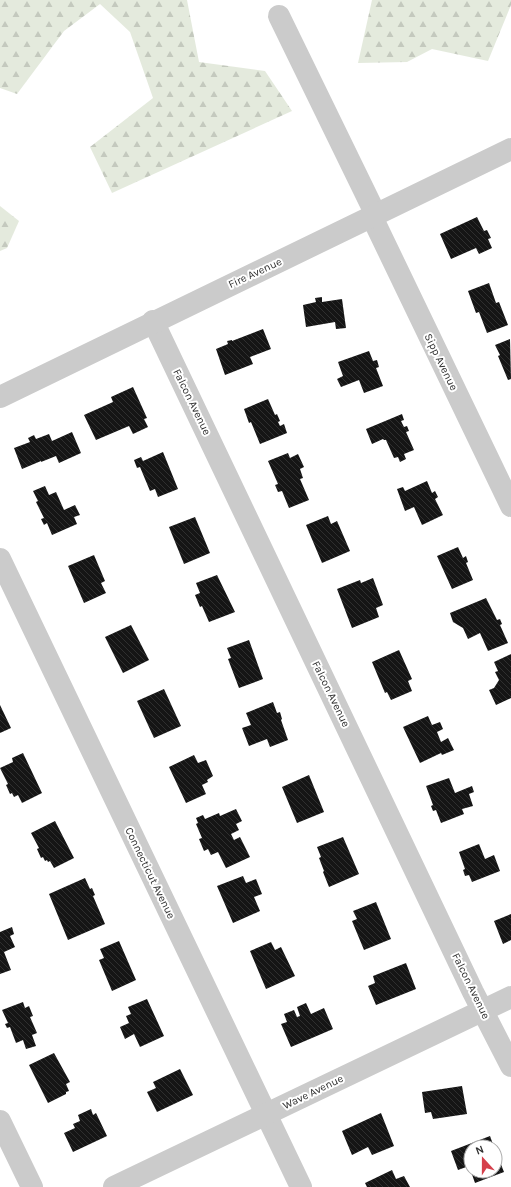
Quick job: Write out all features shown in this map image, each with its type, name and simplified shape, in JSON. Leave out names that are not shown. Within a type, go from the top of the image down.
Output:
[{"type":"street","name":"Sipp Avenue","points":[[279,16],[511,506]]},
{"type":"street","name":"Fire Avenue","points":[[0,397],[153,321],[511,149]]},
{"type":"street","name":"Falcon Avenue","points":[[153,321],[482,1011],[511,1066]]},
{"type":"street","name":"Connecticut Avenue","points":[[0,558],[301,1187]]},
{"type":"street","name":"Wave Avenue","points":[[114,1187],[511,996]]},
{"type":"street","points":[[0,1121],[32,1187]]},
{"type":"green space","points":[[0,0],[187,0],[199,62],[265,71],[292,111],[112,193],[90,147],[153,98],[130,32],[100,4],[64,31],[17,94],[0,88]]},
{"type":"green space","points":[[372,0],[511,0],[511,5],[488,61],[432,49],[407,62],[358,63]]},
{"type":"green space","points":[[0,206],[19,221],[7,248],[0,251]]},
{"type":"building","points":[[477,217],[484,231],[487,230],[491,238],[488,239],[492,248],[479,254],[476,248],[451,259],[440,234]]},
{"type":"building","points":[[489,283],[496,303],[499,302],[508,325],[487,333],[479,312],[476,313],[468,291]]},
{"type":"building","points":[[322,297],[322,302],[342,299],[346,328],[336,329],[335,322],[306,327],[303,305],[316,302],[315,298]]},
{"type":"building","points":[[263,329],[271,349],[250,357],[253,364],[225,375],[216,349],[228,344],[227,341],[232,341]]},
{"type":"building","points":[[510,339],[511,379],[508,380],[498,356],[500,355],[495,345]]},
{"type":"building","points":[[369,351],[373,361],[377,360],[379,367],[376,368],[383,386],[364,393],[359,380],[341,387],[337,379],[343,376],[338,362]]},
{"type":"building","points":[[133,387],[147,418],[144,419],[148,427],[133,434],[129,426],[96,440],[84,415],[113,402],[111,397]]},
{"type":"building","points":[[268,399],[275,415],[277,414],[280,421],[278,422],[280,426],[284,424],[287,433],[260,444],[251,422],[249,423],[244,409]]},
{"type":"building","points":[[402,414],[404,420],[401,421],[404,427],[407,426],[409,431],[406,432],[414,450],[404,454],[406,459],[400,462],[398,457],[394,458],[386,440],[383,439],[372,444],[366,429]]},
{"type":"building","points":[[72,432],[81,453],[59,463],[56,456],[22,469],[14,448],[30,442],[28,438],[34,435],[36,439],[49,434],[52,441]]},
{"type":"building","points":[[163,452],[178,489],[158,497],[155,489],[150,491],[140,467],[137,468],[134,460],[141,457],[143,461]]},
{"type":"building","points":[[288,453],[290,458],[298,454],[304,467],[300,469],[303,478],[300,479],[309,500],[289,508],[282,491],[278,492],[275,485],[278,484],[268,461]]},
{"type":"building","points":[[427,481],[432,493],[435,491],[438,497],[435,499],[443,515],[422,525],[414,507],[405,511],[397,489],[403,487],[405,491]]},
{"type":"building","points":[[45,486],[49,495],[56,492],[64,510],[75,505],[80,515],[74,517],[77,524],[52,535],[47,523],[44,525],[41,519],[44,518],[36,502],[38,501],[33,491]]},
{"type":"building","points":[[328,516],[331,524],[337,521],[350,551],[322,563],[306,525]]},
{"type":"building","points":[[195,517],[210,553],[184,564],[169,527]]},
{"type":"building","points":[[458,547],[463,558],[466,556],[468,562],[466,563],[473,580],[452,589],[437,556]]},
{"type":"building","points":[[94,555],[105,581],[101,583],[106,593],[84,603],[68,566]]},
{"type":"building","points":[[217,575],[235,612],[209,622],[195,595],[200,593],[196,583]]},
{"type":"building","points":[[373,578],[383,605],[376,608],[379,617],[352,628],[337,589],[360,580],[361,583]]},
{"type":"building","points":[[486,598],[497,620],[500,619],[502,624],[500,625],[508,643],[488,651],[480,633],[468,639],[463,628],[453,622],[450,613]]},
{"type":"building","points":[[131,625],[149,660],[123,673],[105,637]]},
{"type":"building","points":[[249,640],[263,679],[239,688],[228,659],[231,658],[227,648]]},
{"type":"building","points":[[399,650],[412,679],[408,681],[412,691],[391,700],[387,692],[385,693],[372,662]]},
{"type":"building","points":[[511,654],[511,698],[496,705],[489,690],[494,688],[499,680],[495,672],[498,671],[494,662]]},
{"type":"building","points":[[164,689],[181,726],[154,738],[137,701]]},
{"type":"building","points":[[273,702],[277,713],[280,712],[281,720],[288,740],[270,747],[267,739],[249,746],[242,728],[251,725],[246,713]]},
{"type":"building","points":[[0,705],[11,728],[0,733]]},
{"type":"building","points":[[428,716],[432,725],[440,722],[443,729],[437,732],[441,742],[448,738],[454,750],[442,755],[441,753],[420,763],[403,727]]},
{"type":"building","points":[[23,753],[42,793],[22,803],[18,795],[14,797],[12,793],[10,794],[6,785],[8,784],[0,768],[13,762],[12,758]]},
{"type":"building","points":[[194,755],[198,763],[206,760],[213,776],[207,780],[208,782],[202,785],[206,794],[186,803],[169,767]]},
{"type":"building","points":[[309,775],[324,812],[297,823],[282,787]]},
{"type":"building","points":[[449,778],[455,793],[472,786],[474,792],[469,794],[473,806],[462,809],[464,814],[441,823],[436,810],[433,811],[431,806],[433,805],[426,786]]},
{"type":"building","points":[[236,809],[242,821],[236,824],[239,830],[231,834],[234,840],[240,837],[250,857],[226,868],[218,852],[211,855],[208,849],[204,851],[199,839],[202,838],[196,824],[198,823],[196,818],[203,815],[205,819],[219,813],[220,816]]},
{"type":"building","points":[[55,821],[74,858],[54,868],[50,861],[45,861],[43,857],[41,858],[37,849],[39,848],[31,833]]},
{"type":"building","points":[[343,837],[359,874],[329,887],[323,872],[324,871],[319,858],[321,857],[317,847]]},
{"type":"building","points":[[479,844],[485,859],[494,855],[500,871],[472,882],[469,875],[465,876],[463,870],[465,869],[459,852]]},
{"type":"building","points":[[243,876],[246,883],[256,879],[262,894],[254,897],[260,911],[233,923],[217,886]]},
{"type":"building","points":[[85,878],[90,889],[92,888],[95,895],[93,896],[105,924],[68,940],[49,894]]},
{"type":"building","points":[[376,902],[391,939],[364,950],[352,921],[357,919],[353,911]]},
{"type":"building","points":[[511,914],[511,940],[503,944],[494,921]]},
{"type":"building","points":[[12,927],[14,934],[10,936],[15,947],[4,952],[11,970],[0,974],[0,932]]},
{"type":"building","points":[[119,941],[136,980],[112,991],[99,960],[104,958],[100,949]]},
{"type":"building","points":[[271,942],[275,950],[281,947],[295,976],[266,989],[250,951]]},
{"type":"building","points":[[406,963],[416,989],[376,1005],[368,986],[375,983],[373,976]]},
{"type":"building","points":[[147,999],[164,1036],[140,1047],[134,1034],[125,1039],[120,1027],[129,1023],[126,1016],[131,1014],[128,1007]]},
{"type":"building","points":[[23,1002],[25,1008],[29,1006],[33,1016],[30,1017],[37,1033],[32,1035],[36,1046],[26,1049],[23,1040],[16,1043],[10,1027],[7,1028],[5,1024],[8,1023],[2,1010]]},
{"type":"building","points":[[306,1003],[311,1014],[324,1008],[333,1029],[291,1047],[281,1024],[287,1022],[284,1014],[294,1010],[297,1017],[300,1016],[297,1007]]},
{"type":"building","points":[[54,1053],[70,1082],[66,1084],[69,1091],[48,1103],[29,1065]]},
{"type":"building","points":[[180,1069],[193,1095],[157,1112],[147,1092],[156,1088],[153,1082]]},
{"type":"building","points":[[462,1086],[467,1114],[433,1119],[431,1112],[425,1113],[422,1092]]},
{"type":"building","points":[[91,1109],[93,1115],[96,1113],[107,1136],[73,1152],[64,1133],[75,1128],[73,1124],[80,1121],[78,1115]]},
{"type":"building","points":[[381,1113],[394,1146],[372,1155],[368,1147],[352,1155],[342,1131]]},
{"type":"building","points":[[490,1136],[491,1139],[482,1139]]},
{"type":"building","points":[[463,1146],[463,1168],[458,1170],[451,1151]]},
{"type":"building","points":[[392,1170],[396,1179],[404,1176],[410,1187],[367,1187],[365,1183]]},
{"type":"building","points":[[474,1179],[486,1179],[475,1183]]}]
